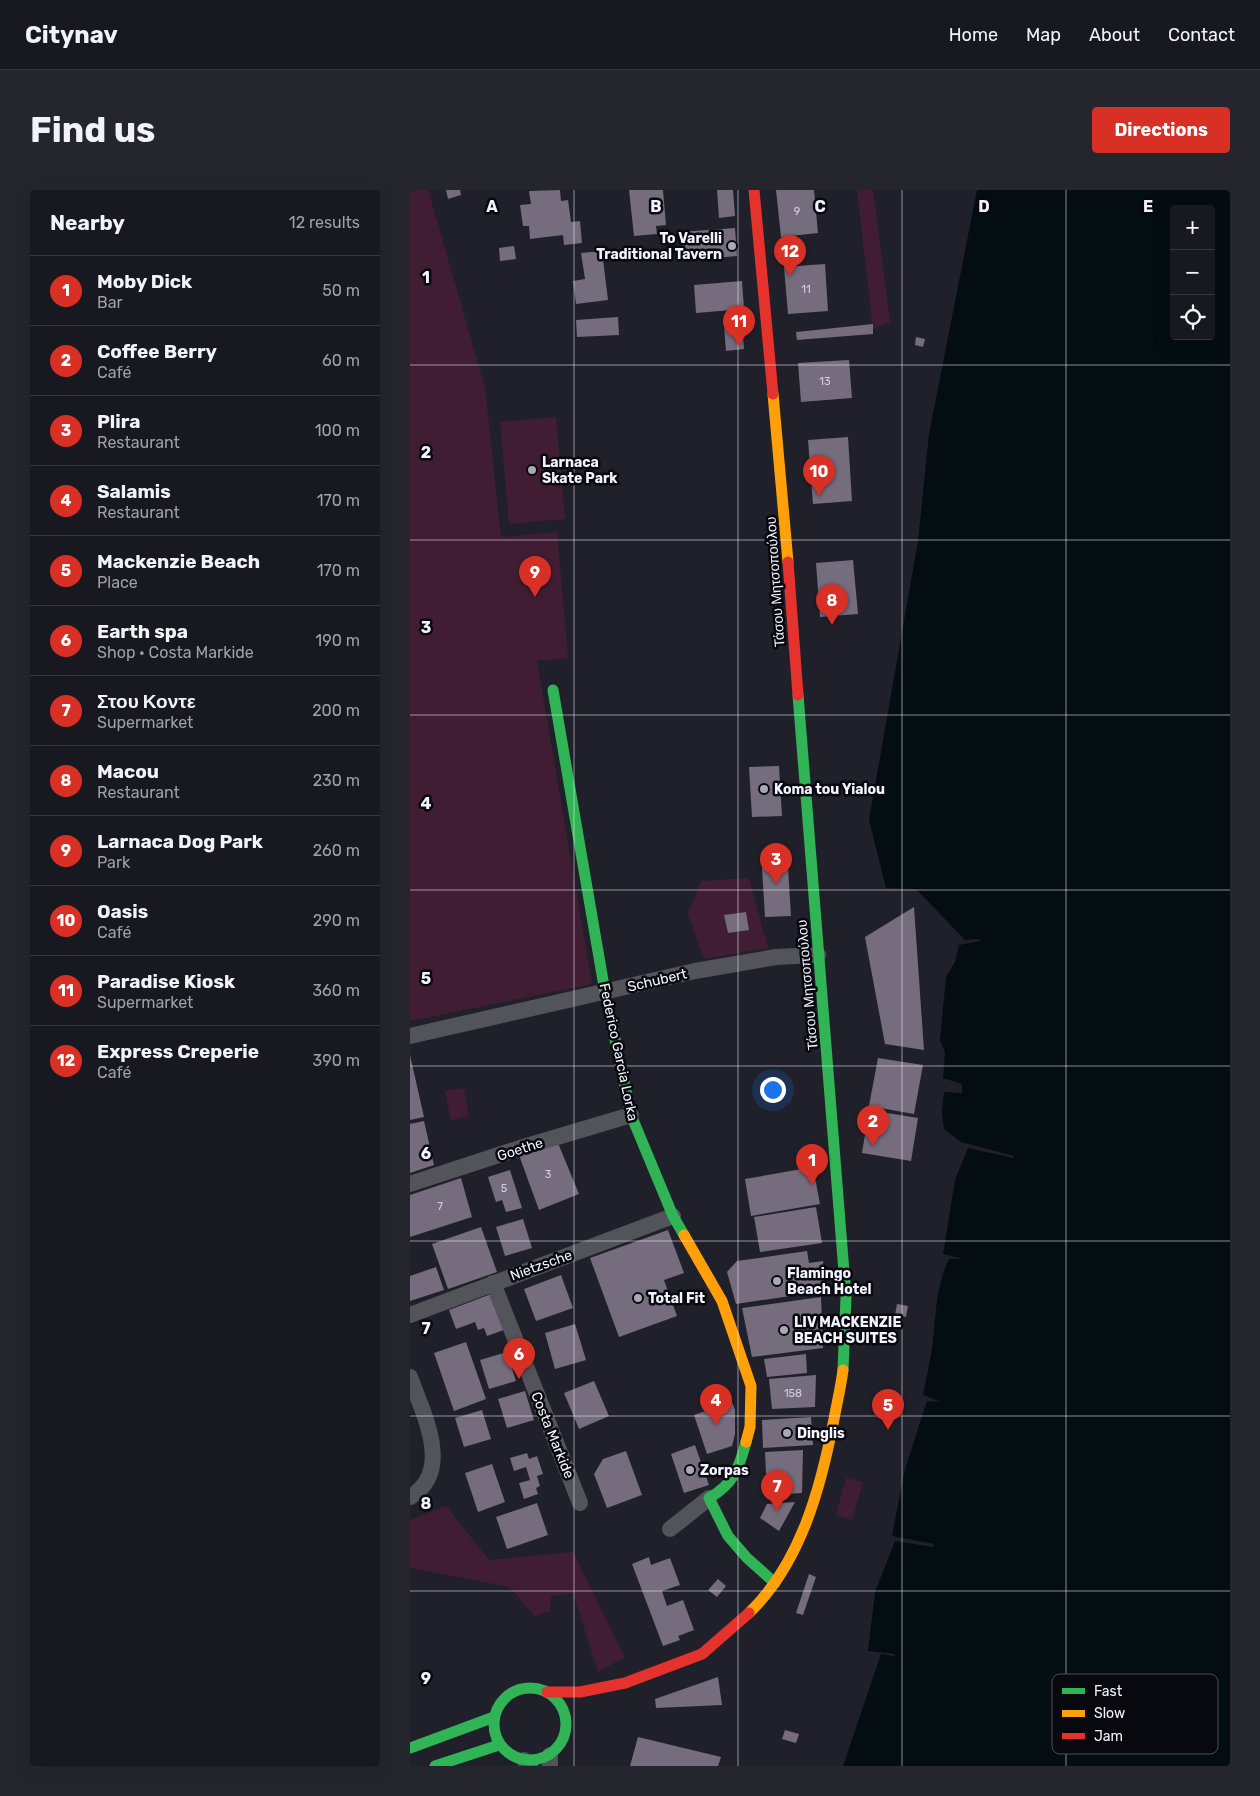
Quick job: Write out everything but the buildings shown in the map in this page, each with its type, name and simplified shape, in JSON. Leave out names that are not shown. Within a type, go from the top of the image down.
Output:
[{"type":"street","name":"Τάσου Μητσοπούλου","points":[[494,1717],[499,1704],[508,1694],[520,1689],[534,1688],[547,1692],[580,1692],[624,1683],[702,1654],[741,1622],[775,1583],[799,1540],[824,1471],[843,1372],[846,1297],[829,1069],[818,955],[784,506],[754,190]]},
{"type":"street","name":"Federico Garcia Lorka","points":[[553,690],[605,992],[631,1115],[672,1216],[722,1301],[750,1386],[750,1427],[740,1465],[725,1489],[709,1498],[670,1529]]},
{"type":"street","name":"Schubert","points":[[410,1036],[695,971],[776,957],[818,955]]},
{"type":"street","name":"Goethe","points":[[410,1184],[631,1115]]},
{"type":"street","name":"Nietzsche","points":[[410,1315],[672,1216]]},
{"type":"street","name":"Costa Markide","points":[[493,1283],[580,1503]]},
{"type":"street","points":[[410,1377],[432,1443],[433,1465],[428,1482],[410,1498]]},
{"type":"street","points":[[709,1498],[728,1536],[747,1558],[775,1583]]},
{"type":"street","name":"Τάσου Μητσοπούλου","points":[[593,1701],[624,1683]]},
{"type":"street","points":[[410,1748],[494,1717],[495,1736],[506,1752],[527,1763],[542,1759],[550,1760],[565,1735],[566,1722],[561,1704],[547,1692]]},
{"type":"street","points":[[566,1722],[578,1710]]},
{"type":"street","points":[[435,1766],[499,1744]]},
{"type":"shaded area","points":[[410,190],[428,190],[485,388],[501,537],[557,532],[568,658],[537,661],[592,984],[410,1021]]},
{"type":"shaded area","points":[[857,190],[873,190],[890,322],[873,329]]},
{"type":"shaded area","points":[[977,190],[1230,190],[1230,1766],[843,1766],[881,1654],[894,1656],[895,1654],[868,1651],[875,1592],[895,1541],[933,1547],[934,1544],[892,1536],[905,1469],[927,1401],[941,1402],[923,1395],[944,1270],[949,1259],[963,1259],[943,1254],[955,1180],[968,1148],[1013,1158],[1014,1156],[961,1142],[944,1129],[942,1112],[944,1092],[962,1093],[962,1084],[943,1078],[945,1052],[940,1040],[946,977],[955,962],[959,945],[980,941],[980,939],[965,940],[916,889],[886,888],[869,820],[918,541],[929,434]]},
{"type":"shaded area","name":"Larnaca Skate Park","points":[[556,417],[565,519],[509,524],[500,422]]},
{"type":"shaded area","points":[[749,878],[768,948],[704,959],[688,914],[701,881]],"holes":[[[746,912],[749,929],[728,933],[725,915]]]},
{"type":"shaded area","points":[[464,1088],[469,1116],[451,1120],[445,1091]]},
{"type":"shaded area","points":[[846,1478],[863,1482],[852,1520],[836,1515]]},
{"type":"shaded area","points":[[446,1506],[489,1560],[573,1552],[625,1657],[598,1672],[573,1593],[551,1596],[550,1611],[534,1616],[510,1587],[410,1568],[410,1520]]},
{"type":"traffic: fast","points":[[553,690],[605,992],[631,1115],[673,1216],[684,1235]]},
{"type":"traffic: fast","points":[[798,695],[846,1297],[843,1370]]},
{"type":"traffic: fast","points":[[746,1442],[741,1460],[730,1481],[709,1498],[728,1536],[747,1558],[775,1583]]},
{"type":"traffic: fast","points":[[537,1688],[556,1698],[564,1710],[566,1724],[564,1738],[556,1750],[544,1758],[523,1760],[504,1750],[496,1738],[494,1717],[504,1698],[516,1690],[537,1688]]},
{"type":"traffic: fast","points":[[410,1748],[494,1717]]},
{"type":"traffic: fast","points":[[435,1766],[499,1745]]},
{"type":"traffic: slow","points":[[773,394],[788,562]]},
{"type":"traffic: slow","points":[[684,1235],[722,1301],[751,1386],[750,1427],[746,1442]]},
{"type":"traffic: slow","points":[[749,1613],[767,1593],[782,1571],[806,1523],[823,1471],[843,1370]]},
{"type":"traffic: jam","points":[[754,190],[773,394]]},
{"type":"traffic: jam","points":[[788,562],[798,695]]},
{"type":"traffic: jam","points":[[547,1692],[580,1692],[625,1683],[702,1654],[749,1613]]},
{"type":"place","name":"To Varelli Traditional Tavern","points":[[732,246]]},
{"type":"place","name":"Express Creperie","points":[[790,276]]},
{"type":"place","name":"Paradise Kiosk","points":[[739,346]]},
{"type":"place","name":"Larnaca Skate Park","points":[[532,470]]},
{"type":"place","name":"Oasis","points":[[819,496]]},
{"type":"place","name":"Larnaca Dog Park","points":[[535,597]]},
{"type":"place","name":"Macou","points":[[832,625]]},
{"type":"place","name":"Koma tou Yialou","points":[[764,789]]},
{"type":"place","name":"Plira","points":[[776,884]]},
{"type":"place","name":"Coffee Berry","points":[[873,1146]]},
{"type":"place","name":"Moby Dick","points":[[812,1185]]},
{"type":"place","name":"Flamingo Beach Hotel","points":[[777,1281]]},
{"type":"place","name":"Total Fit","points":[[638,1298]]},
{"type":"place","name":"LIV MACKENZIE BEACH SUITES","points":[[784,1330]]},
{"type":"place","name":"Earth spa","points":[[519,1379]]},
{"type":"place","name":"Salamis","points":[[716,1425]]},
{"type":"place","name":"Mackenzie Beach","points":[[888,1430]]},
{"type":"place","name":"Dinglis","points":[[787,1433]]},
{"type":"place","name":"Zorpas","points":[[690,1470]]},
{"type":"place","name":"Στου Κοντε","points":[[777,1511]]}]
